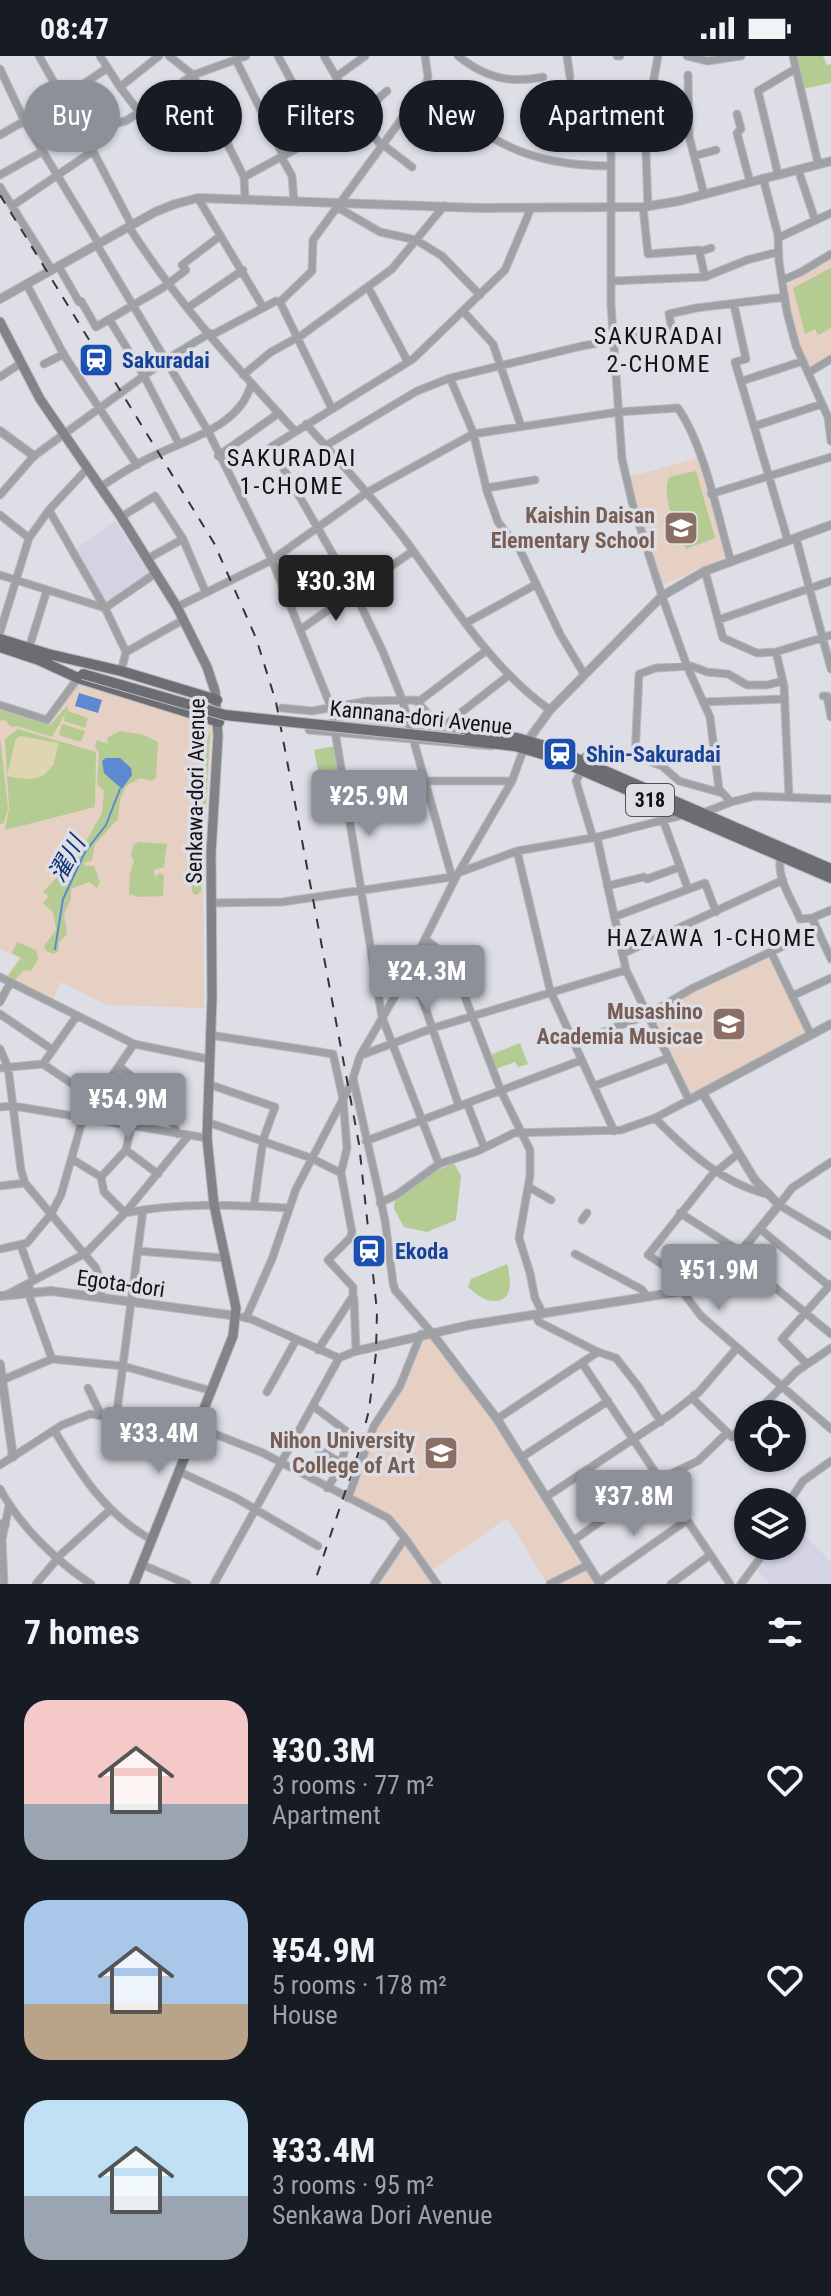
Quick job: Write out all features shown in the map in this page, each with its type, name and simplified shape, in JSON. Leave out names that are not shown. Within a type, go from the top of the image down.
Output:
[{"type":"main road","name":"Senkawa-dori Avenue","points":[[0,322],[63,434],[121,517],[177,607],[207,667],[217,700],[219,722],[211,853],[207,1138],[214,1205],[241,1317]]},
{"type":"main road","name":"318","points":[[0,639],[29,648],[42,657]]},
{"type":"main road","name":"318","points":[[0,647],[42,657],[83,673]]},
{"type":"main road","points":[[42,657],[121,671],[217,700]]},
{"type":"main road","points":[[83,673],[219,722]]},
{"type":"main road","name":"Kannana-dori Avenue","points":[[83,673],[225,715],[525,744],[703,813],[831,869]]},
{"type":"main road","name":"Kannana-dori Avenue","points":[[580,765],[831,878]]},
{"type":"main road","points":[[134,1584],[241,1317]]},
{"type":"street","points":[[39,56],[52,80]]},
{"type":"street","points":[[100,56],[115,80]]},
{"type":"street","points":[[136,109],[120,87],[159,56]]},
{"type":"street","points":[[278,56],[291,80]]},
{"type":"street","points":[[324,56],[338,80]]},
{"type":"street","points":[[336,77],[365,56]]},
{"type":"street","points":[[425,56],[427,80]]},
{"type":"street","points":[[458,56],[484,75],[513,79],[543,77]]},
{"type":"street","points":[[567,56],[570,77]]},
{"type":"street","points":[[658,56],[645,127],[648,254],[699,252],[711,248]]},
{"type":"street","points":[[687,56],[705,61],[741,56]]},
{"type":"street","points":[[793,56],[818,163]]},
{"type":"street","points":[[174,57],[193,75],[244,177],[245,198]]},
{"type":"street","points":[[186,80],[239,58],[292,176],[294,201]]},
{"type":"street","points":[[90,80],[107,68]]},
{"type":"street","points":[[0,69],[24,120]]},
{"type":"street","points":[[778,174],[758,91],[795,69]]},
{"type":"street","points":[[688,75],[689,136],[704,194]]},
{"type":"street","points":[[0,92],[9,87]]},
{"type":"street","points":[[383,94],[387,91]]},
{"type":"street","points":[[737,114],[741,129],[737,133],[750,182]]},
{"type":"street","points":[[383,144],[399,122]]},
{"type":"street","points":[[0,135],[24,123]]},
{"type":"street","points":[[383,146],[412,167]]},
{"type":"street","points":[[504,146],[570,166],[611,166]]},
{"type":"street","points":[[694,156],[716,150]]},
{"type":"street","points":[[0,175],[41,152]]},
{"type":"street","points":[[44,152],[208,431],[272,560],[301,629],[332,711],[382,1017],[439,1164]]},
{"type":"street","points":[[12,206],[92,152]]},
{"type":"street","points":[[93,152],[130,226],[167,284],[243,375],[295,431]]},
{"type":"street","points":[[244,177],[293,152]]},
{"type":"street","points":[[0,495],[34,456],[167,359],[263,307],[280,302],[312,271],[313,240],[377,152]]},
{"type":"street","points":[[611,152],[614,342],[621,450],[632,502],[662,596],[687,666],[710,717],[722,793]]},
{"type":"street","points":[[0,299],[130,226],[175,204],[198,198],[339,205],[646,207],[831,161]]},
{"type":"street","points":[[798,169],[815,220]]},
{"type":"street","points":[[763,178],[778,238],[785,297],[796,346],[829,417],[831,441]]},
{"type":"street","points":[[0,187],[96,327],[167,284],[186,270],[182,265],[220,236]]},
{"type":"street","points":[[198,198],[263,307]]},
{"type":"street","points":[[339,205],[380,232],[416,240],[442,256],[480,295]]},
{"type":"street","points":[[243,375],[392,269],[444,206]]},
{"type":"street","points":[[454,877],[402,699],[354,591],[271,447],[408,362],[505,270],[531,208]]},
{"type":"street","points":[[778,238],[831,213]]},
{"type":"street","points":[[699,252],[705,277]]},
{"type":"street","points":[[612,281],[705,277],[747,260],[778,252]]},
{"type":"street","points":[[783,280],[831,254]]},
{"type":"street","points":[[189,307],[243,270]]},
{"type":"street","points":[[27,285],[64,354],[137,465]]},
{"type":"street","points":[[368,287],[408,362]]},
{"type":"street","points":[[325,446],[417,391],[450,378],[582,346],[672,330],[669,314],[785,297]]},
{"type":"street","points":[[280,302],[332,409]]},
{"type":"street","points":[[734,305],[746,359],[735,362],[769,477],[827,636],[831,669]]},
{"type":"street","points":[[463,311],[493,344],[521,426]]},
{"type":"street","points":[[109,319],[144,376],[179,444]]},
{"type":"street","points":[[44,364],[64,354]]},
{"type":"street","points":[[742,381],[803,361]]},
{"type":"street","points":[[0,377],[21,363]]},
{"type":"street","points":[[808,373],[830,363]]},
{"type":"street","points":[[450,378],[473,434],[498,522],[520,550],[535,585],[584,674]]},
{"type":"street","points":[[100,487],[137,465],[208,431],[241,407],[248,399],[251,384]]},
{"type":"street","points":[[755,426],[822,404]]},
{"type":"street","points":[[177,607],[272,560],[366,493],[473,434],[618,412],[678,408],[688,422],[697,447],[731,561]]},
{"type":"street","points":[[218,456],[279,413]]},
{"type":"street","points":[[306,424],[413,551],[487,650],[524,691],[550,710]]},
{"type":"street","points":[[0,431],[34,456]]},
{"type":"street","points":[[711,494],[831,457]]},
{"type":"street","points":[[0,632],[3,613],[29,538],[49,510],[87,469]]},
{"type":"street","points":[[486,488],[535,480]]},
{"type":"street","points":[[121,517],[155,496],[183,539],[206,593]]},
{"type":"street","points":[[49,510],[105,608],[126,652],[121,671]]},
{"type":"street","points":[[0,515],[29,538]]},
{"type":"street","points":[[339,1358],[241,1317],[284,1228],[288,1208],[311,1158],[353,1080],[360,1056],[405,979],[454,877],[512,781],[525,744],[550,710],[662,596],[705,571],[831,525]]},
{"type":"street","points":[[147,559],[183,539]]},
{"type":"street","points":[[301,629],[413,551]]},
{"type":"street","points":[[705,571],[723,638],[757,653],[776,652],[827,636]]},
{"type":"street","points":[[105,608],[156,573]]},
{"type":"street","points":[[0,575],[105,608]]},
{"type":"street","points":[[718,620],[831,581]]},
{"type":"street","points":[[466,623],[535,585]]},
{"type":"street","points":[[29,648],[47,590]]},
{"type":"street","points":[[126,652],[183,620]]},
{"type":"street","points":[[418,702],[487,650]]},
{"type":"street","points":[[776,652],[785,699],[789,797]]},
{"type":"street","points":[[635,756],[639,674],[656,668],[687,666],[728,674],[747,685],[783,681]]},
{"type":"street","points":[[0,705],[47,720],[83,673]]},
{"type":"street","points":[[440,725],[509,675]]},
{"type":"street","points":[[823,696],[827,696],[831,717]]},
{"type":"street","points":[[332,711],[402,699],[418,702],[440,725]]},
{"type":"street","points":[[703,702],[785,699]]},
{"type":"street","points":[[282,708],[332,711],[490,731],[505,741]]},
{"type":"street","points":[[309,730],[477,747],[505,741]]},
{"type":"street","points":[[689,1100],[626,970],[595,838],[576,781],[580,765],[589,754],[635,756],[662,766],[679,781],[722,793],[731,802]]},
{"type":"street","points":[[346,791],[424,781],[512,781]]},
{"type":"street","points":[[703,813],[755,796],[831,799]]},
{"type":"street","points":[[212,903],[282,902],[454,877],[517,851],[595,838],[684,814]]},
{"type":"street","points":[[663,820],[688,889]]},
{"type":"street","points":[[517,851],[550,990],[614,1131]]},
{"type":"street","points":[[781,856],[778,865],[800,919],[831,910]]},
{"type":"street","points":[[607,886],[647,879],[680,867]]},
{"type":"street","points":[[622,954],[783,880]]},
{"type":"street","points":[[614,917],[705,883],[716,912]]},
{"type":"street","points":[[812,918],[831,959]]},
{"type":"street","points":[[575,1043],[647,1015],[693,988],[818,930]]},
{"type":"street","points":[[425,939],[450,958],[501,1091],[527,1143],[531,1157],[529,1187],[519,1238],[530,1273],[539,1322],[616,1358],[661,1422]]},
{"type":"street","points":[[771,952],[811,1035]]},
{"type":"street","points":[[360,1056],[433,1028],[550,990],[626,970]]},
{"type":"street","points":[[0,977],[134,1044],[208,1059]]},
{"type":"street","points":[[792,996],[831,978]]},
{"type":"street","points":[[405,979],[422,998],[463,1105],[484,1147]]},
{"type":"street","points":[[0,1002],[10,983]]},
{"type":"street","points":[[0,1014],[53,1050]]},
{"type":"street","points":[[43,1064],[76,1017]]},
{"type":"street","points":[[380,1203],[398,1194],[439,1164],[520,1131],[614,1131],[634,1127],[703,1094],[831,1024]]},
{"type":"street","points":[[210,1035],[333,1054],[343,1099],[347,1148],[341,1173],[352,1232],[328,1260],[353,1287],[356,1351]]},
{"type":"street","points":[[0,1249],[21,1246],[51,1214],[61,1195],[83,1118],[134,1044]]},
{"type":"street","points":[[0,1049],[25,1183],[86,1253],[101,1283],[101,1298]]},
{"type":"street","points":[[594,1086],[668,1058]]},
{"type":"street","points":[[366,1141],[582,1060]]},
{"type":"street","points":[[4,1068],[43,1064],[95,1099]]},
{"type":"street","points":[[119,1066],[140,1083],[171,1119],[178,1134]]},
{"type":"street","points":[[353,1080],[385,1220],[395,1290],[497,1419],[599,1583],[687,1520]]},
{"type":"street","points":[[208,1084],[275,1107],[263,1140],[254,1206]]},
{"type":"street","points":[[703,1094],[755,1180],[767,1194],[779,1205],[831,1236]]},
{"type":"street","points":[[0,1107],[13,1106],[207,1138]]},
{"type":"street","points":[[655,1118],[716,1171],[750,1190],[767,1194]]},
{"type":"street","points":[[207,1122],[311,1158],[341,1173]]},
{"type":"street","points":[[101,1177],[126,1150],[131,1126]]},
{"type":"street","points":[[31,1284],[86,1253],[125,1213],[189,1135]]},
{"type":"street","points":[[126,1150],[158,1174]]},
{"type":"street","points":[[698,1288],[648,1255],[716,1171],[739,1153]]},
{"type":"street","points":[[72,1159],[101,1177],[104,1192],[125,1213]]},
{"type":"street","points":[[214,1584],[339,1358],[431,1332],[698,1288],[719,1278],[792,1188],[831,1162]]},
{"type":"street","points":[[0,1186],[25,1183]]},
{"type":"street","points":[[529,1187],[551,1200]]},
{"type":"street","points":[[125,1213],[160,1206],[288,1208]]},
{"type":"street","points":[[116,1419],[143,1210]]},
{"type":"street","points":[[680,1213],[739,1254],[831,1334]]},
{"type":"street","points":[[760,1229],[830,1285],[782,1339],[807,1364]]},
{"type":"street","points":[[21,1246],[52,1359]]},
{"type":"street","points":[[138,1251],[225,1258]]},
{"type":"street","points":[[575,1254],[641,1289],[648,1297]]},
{"type":"street","name":"Egota-dori","points":[[4,1295],[31,1284],[51,1291],[241,1317]]},
{"type":"street","points":[[682,1291],[701,1316],[831,1429]]},
{"type":"street","points":[[318,1350],[353,1296]]},
{"type":"street","points":[[348,1498],[374,1426],[400,1386],[421,1334]]},
{"type":"street","points":[[267,1392],[296,1340]]},
{"type":"street","points":[[546,1497],[661,1422],[694,1395],[737,1348]]},
{"type":"street","points":[[768,1400],[807,1364],[830,1349]]},
{"type":"street","points":[[497,1419],[598,1352]]},
{"type":"street","points":[[1,1381],[52,1359],[123,1366],[212,1391]]},
{"type":"street","points":[[582,1363],[730,1584]]},
{"type":"street","points":[[0,1364],[13,1457]]},
{"type":"street","points":[[88,1388],[101,1415]]},
{"type":"street","points":[[694,1395],[694,1400],[727,1433],[732,1437],[734,1435]]},
{"type":"street","points":[[522,1457],[608,1401]]},
{"type":"street","points":[[313,1406],[350,1434],[341,1463],[327,1488]]},
{"type":"street","points":[[0,1465],[54,1430],[90,1414],[164,1422],[196,1429],[281,1462],[388,1518],[437,1584]]},
{"type":"street","points":[[54,1430],[76,1467],[110,1510],[129,1527],[152,1540]]},
{"type":"street","points":[[574,1540],[660,1479],[698,1461],[727,1433]]},
{"type":"street","points":[[296,1436],[341,1463]]},
{"type":"street","points":[[798,1488],[803,1481],[831,1461]]},
{"type":"street","points":[[178,1471],[254,1508],[318,1546]]},
{"type":"street","points":[[0,1489],[9,1506],[58,1558],[87,1583]]},
{"type":"street","points":[[4,1584],[2,1525],[9,1506]]},
{"type":"street","points":[[36,1584],[58,1558],[110,1510]]},
{"type":"street","points":[[374,1584],[405,1538]]},
{"type":"street","points":[[671,1584],[710,1555]]},
{"type":"street","points":[[741,1584],[759,1560]]},
{"type":"street","points":[[143,1565],[187,1584]]},
{"type":"street","points":[[550,1584],[588,1565]]},
{"type":"shaded area","points":[[831,257],[831,356],[814,367],[805,363],[799,347],[787,287],[789,282]]},
{"type":"shaded area","name":"Kaishin Daisan Elementary School","points":[[697,458],[726,555],[663,585],[629,477]]},
{"type":"shaded area","points":[[115,521],[150,574],[107,604],[74,550]]},
{"type":"shaded area","points":[[79,683],[208,722],[212,727],[203,865],[204,1008],[107,1005],[61,982],[52,1002],[5,977],[19,958],[0,949],[0,708],[48,723]]},
{"type":"shaded area","name":"Musashino Academia Musicae","points":[[769,957],[806,1030],[718,1080],[692,1092],[688,1090],[654,1015],[695,990]]},
{"type":"shaded area","name":"Nihon University College of Art","points":[[425,1337],[430,1337],[500,1432],[580,1565],[546,1582],[507,1518],[434,1569],[399,1526],[351,1498],[377,1423],[402,1389]]},
{"type":"shaded area","points":[[806,1536],[831,1562],[831,1584],[770,1584],[756,1569],[762,1560],[806,1560]]},
{"type":"shaded area","points":[[405,1544],[432,1584],[379,1584]]},
{"type":"shaded area","points":[[587,1569],[595,1584],[556,1584]]},
{"type":"green space","points":[[823,56],[827,65],[831,64],[831,83],[802,89],[796,57]]},
{"type":"green space","points":[[831,268],[831,328],[818,335],[815,329],[805,334],[793,288]]},
{"type":"green space","points":[[696,471],[715,538],[686,549],[671,514],[667,486],[669,477]]},
{"type":"green space","points":[[67,706],[68,711],[88,718],[85,728],[64,721],[65,714],[52,737],[11,727],[5,720],[0,721],[0,710],[50,725]]},
{"type":"green space","points":[[62,724],[85,731],[81,742],[59,735]]},
{"type":"green space","points":[[18,729],[96,752],[95,807],[5,830],[9,808],[5,739]],"holes":[[[16,738],[58,743],[53,766],[8,776]]]},
{"type":"green space","points":[[120,731],[144,735],[158,742],[156,778],[151,781],[140,778],[126,786],[120,800],[118,819],[95,844],[92,860],[84,863],[94,866],[100,882],[97,888],[89,882],[71,889],[71,899],[64,914],[67,934],[59,942],[58,952],[53,954],[46,951],[44,946],[56,930],[53,912],[43,903],[49,896],[43,892],[63,871],[67,860],[72,862],[77,857],[102,813],[104,791],[97,784],[99,754],[95,746],[97,740],[108,744],[107,738]]},
{"type":"green space","points":[[210,731],[201,890],[197,895],[193,894],[192,863],[197,813],[204,798]]},
{"type":"green space","points":[[0,737],[8,808],[4,823],[0,824]]},
{"type":"green space","points":[[335,746],[340,772],[319,776],[314,750]]},
{"type":"green space","points":[[139,842],[167,844],[164,867],[154,870],[155,877],[160,873],[164,875],[163,896],[139,897],[129,894],[134,861],[131,855],[133,845]]},
{"type":"green space","points":[[17,942],[36,950],[38,959],[32,970],[23,971],[15,980],[8,976],[21,958],[12,953]]},
{"type":"green space","points":[[520,1043],[528,1064],[518,1067],[515,1062],[496,1069],[490,1055]]},
{"type":"green space","points":[[454,1163],[461,1176],[456,1220],[427,1232],[404,1227],[394,1209],[395,1198],[434,1172]]},
{"type":"green space","points":[[507,1264],[510,1288],[505,1298],[489,1301],[468,1287],[471,1279]]},
{"type":"sand","points":[[20,736],[58,743],[53,764],[37,778],[7,776],[15,741]]},
{"type":"water","points":[[79,693],[102,700],[98,713],[75,706]]},
{"type":"water","points":[[120,758],[131,768],[132,775],[122,789],[104,773],[102,761]]},
{"type":"waterway","name":"濯川","points":[[55,949],[63,899],[85,852],[106,825],[120,789]]},
{"type":"railway","points":[[0,195],[214,543],[256,638],[276,702],[359,1144],[377,1311],[369,1410],[358,1454],[314,1584]]},
{"type":"place","name":"Sakuradai","points":[[96,360]]},
{"type":"place","name":"Kaishin Daisan Elementary School","points":[[681,528]]},
{"type":"place","name":"Shin-Sakuradai","points":[[560,754]]},
{"type":"place","name":"Musashino Academia Musicae","points":[[729,1024]]},
{"type":"place","name":"Ekoda","points":[[369,1251]]},
{"type":"place","name":"Nihon University College of Art","points":[[441,1453]]},
{"type":"district","name":"SAKURADAI 2-CHOME","points":[[659,350]]},
{"type":"district","name":"SAKURADAI 1-CHOME","points":[[292,472]]},
{"type":"district","name":"HAZAWA 1-CHOME","points":[[712,938]]}]
